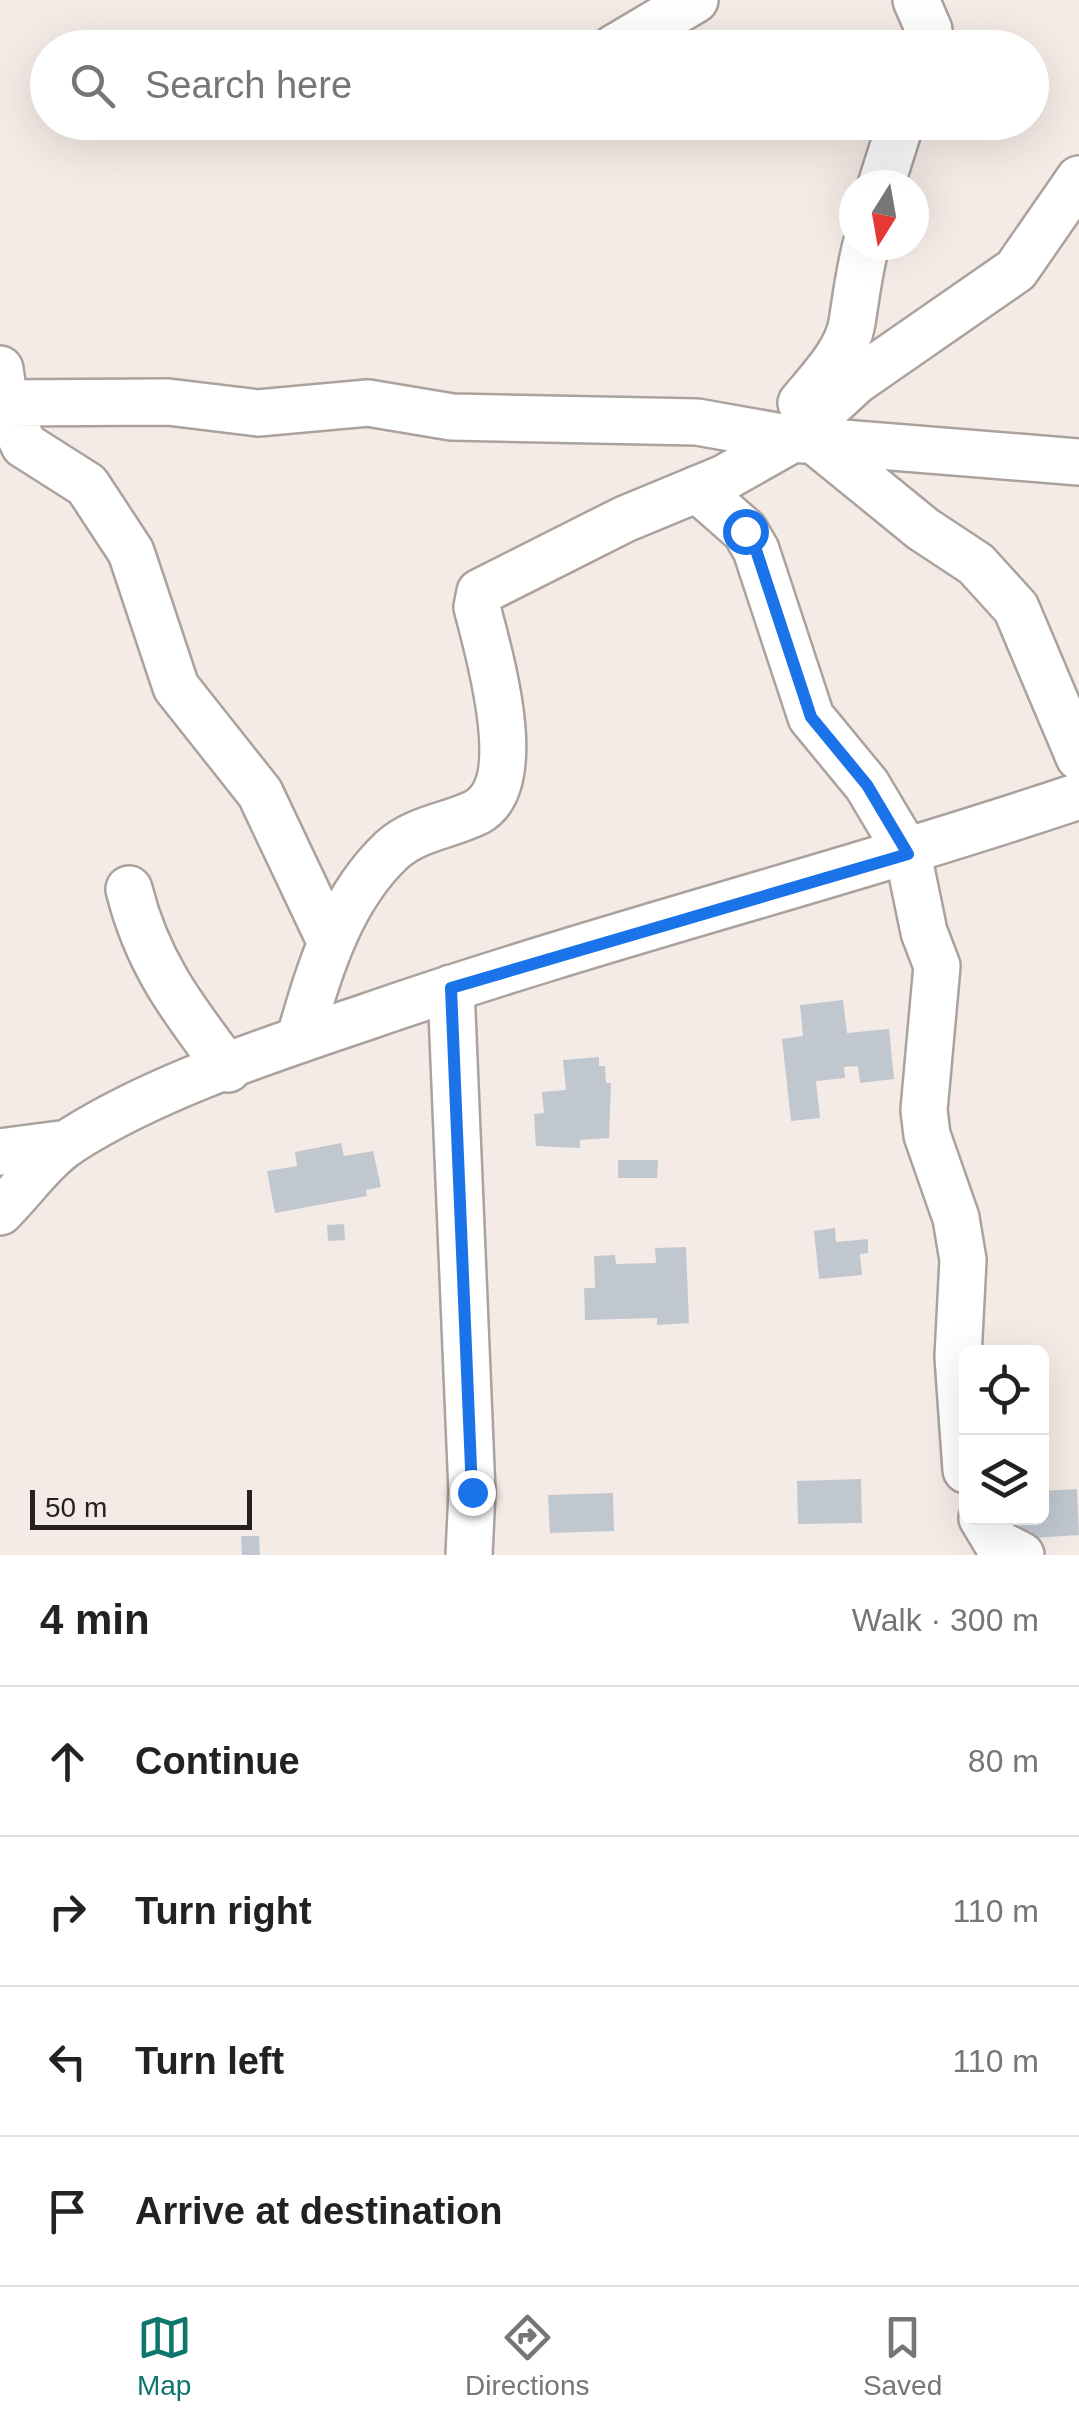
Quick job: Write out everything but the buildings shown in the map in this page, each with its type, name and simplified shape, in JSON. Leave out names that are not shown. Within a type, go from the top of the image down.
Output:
[{"type":"street","points":[[644,30],[695,0]]},
{"type":"street","points":[[916,0],[928,30]]},
{"type":"street","points":[[886,170],[895,140]]},
{"type":"street","points":[[299,1040],[330,941],[368,876],[409,836],[476,812],[491,799],[504,716],[477,607],[480,592],[626,519],[697,489],[792,437],[856,381],[1016,270],[1079,179]]},
{"type":"street","points":[[792,437],[852,324],[850,304],[862,260]]},
{"type":"street","points":[[330,941],[260,792],[176,687],[131,552],[87,486],[24,446],[2,392],[168,402],[258,413],[368,403],[452,417],[697,422],[792,437],[1079,462]]},
{"type":"street","points":[[792,437],[976,564],[1016,608],[1079,757]]},
{"type":"street","points":[[697,489],[745,531],[756,550],[811,717],[867,785],[908,854],[924,932],[937,966],[924,1110],[926,1135],[956,1218],[963,1260],[958,1358],[964,1435]]},
{"type":"street","points":[[0,1212],[68,1143],[131,1108],[299,1040],[451,988],[908,854],[1079,796]]},
{"type":"street","points":[[130,889],[142,939],[157,969],[228,1069]]},
{"type":"street","points":[[451,988],[472,1492],[466,1553]]},
{"type":"street","points":[[0,1152],[68,1143]]},
{"type":"street","points":[[986,1525],[997,1543],[1022,1555]]},
{"type":"route","points":[[472,1492],[451,988],[908,854],[867,785],[811,717],[756,550],[745,531]]}]
